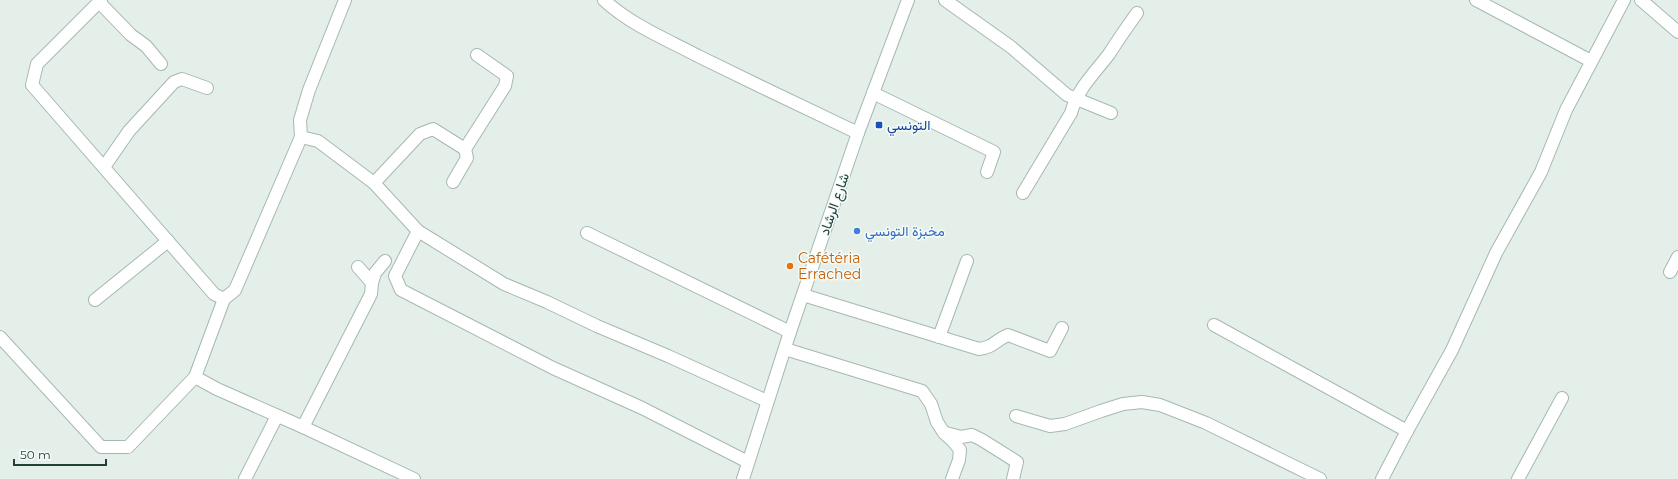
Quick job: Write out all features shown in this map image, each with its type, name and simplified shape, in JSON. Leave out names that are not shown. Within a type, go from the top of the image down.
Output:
[{"type":"street","points":[[0,337],[101,447],[128,447],[195,377],[224,299],[235,290],[301,137],[300,120],[307,96],[345,0]]},
{"type":"street","points":[[604,0],[614,9],[649,31],[761,87],[858,133]]},
{"type":"street","name":"شارع الرشاد","points":[[743,479],[767,401],[858,133],[908,0]]},
{"type":"street","points":[[945,0],[1011,47],[1067,95],[1111,113]]},
{"type":"street","points":[[1476,0],[1591,61]]},
{"type":"street","points":[[1382,479],[1407,430],[1452,350],[1496,253],[1534,186],[1558,127],[1624,0]]},
{"type":"street","points":[[1641,0],[1678,32]]},
{"type":"street","points":[[161,64],[146,46],[131,35],[100,1],[36,64],[32,85],[214,294],[224,299]]},
{"type":"street","points":[[1023,193],[1071,113],[1075,99],[1137,13]]},
{"type":"street","points":[[453,182],[467,158],[465,149],[505,86],[507,76],[477,55]]},
{"type":"street","points":[[104,167],[129,131],[174,82],[182,79],[207,88]]},
{"type":"street","points":[[873,93],[994,152],[987,172]]},
{"type":"street","points":[[374,183],[420,134],[433,129],[465,149]]},
{"type":"street","points":[[301,137],[318,141],[374,183],[418,231],[504,284],[767,401]]},
{"type":"street","points":[[418,231],[395,276],[402,290],[553,368],[642,408],[748,462]]},
{"type":"street","points":[[586,233],[790,332]]},
{"type":"street","points":[[95,300],[168,241]]},
{"type":"street","points":[[1670,272],[1678,257]]},
{"type":"street","points":[[303,427],[371,294],[375,272],[385,260]]},
{"type":"street","points":[[939,337],[967,261]]},
{"type":"street","points":[[358,267],[372,283]]},
{"type":"street","points":[[803,295],[979,349],[990,348],[999,339],[1008,335],[1050,351],[1062,328]]},
{"type":"street","points":[[1214,325],[1407,430]]},
{"type":"street","points":[[785,349],[922,391],[932,404],[937,422],[944,433],[954,441],[960,450],[959,460],[952,479]]},
{"type":"street","points":[[195,377],[414,479]]},
{"type":"street","points":[[1518,479],[1562,398]]},
{"type":"street","points":[[1016,416],[1050,426],[1066,424],[1123,404],[1142,402],[1160,405],[1206,423],[1320,479]]},
{"type":"street","points":[[245,479],[277,416]]},
{"type":"street","points":[[944,433],[960,437],[972,435],[1012,458],[1018,462],[1013,479]]},
{"type":"place","name":"التونسي","points":[[879,125]]},
{"type":"place","name":"مخبزة التونسي","points":[[857,231]]},
{"type":"place","name":"Cafétéria Errached","points":[[790,266]]}]
